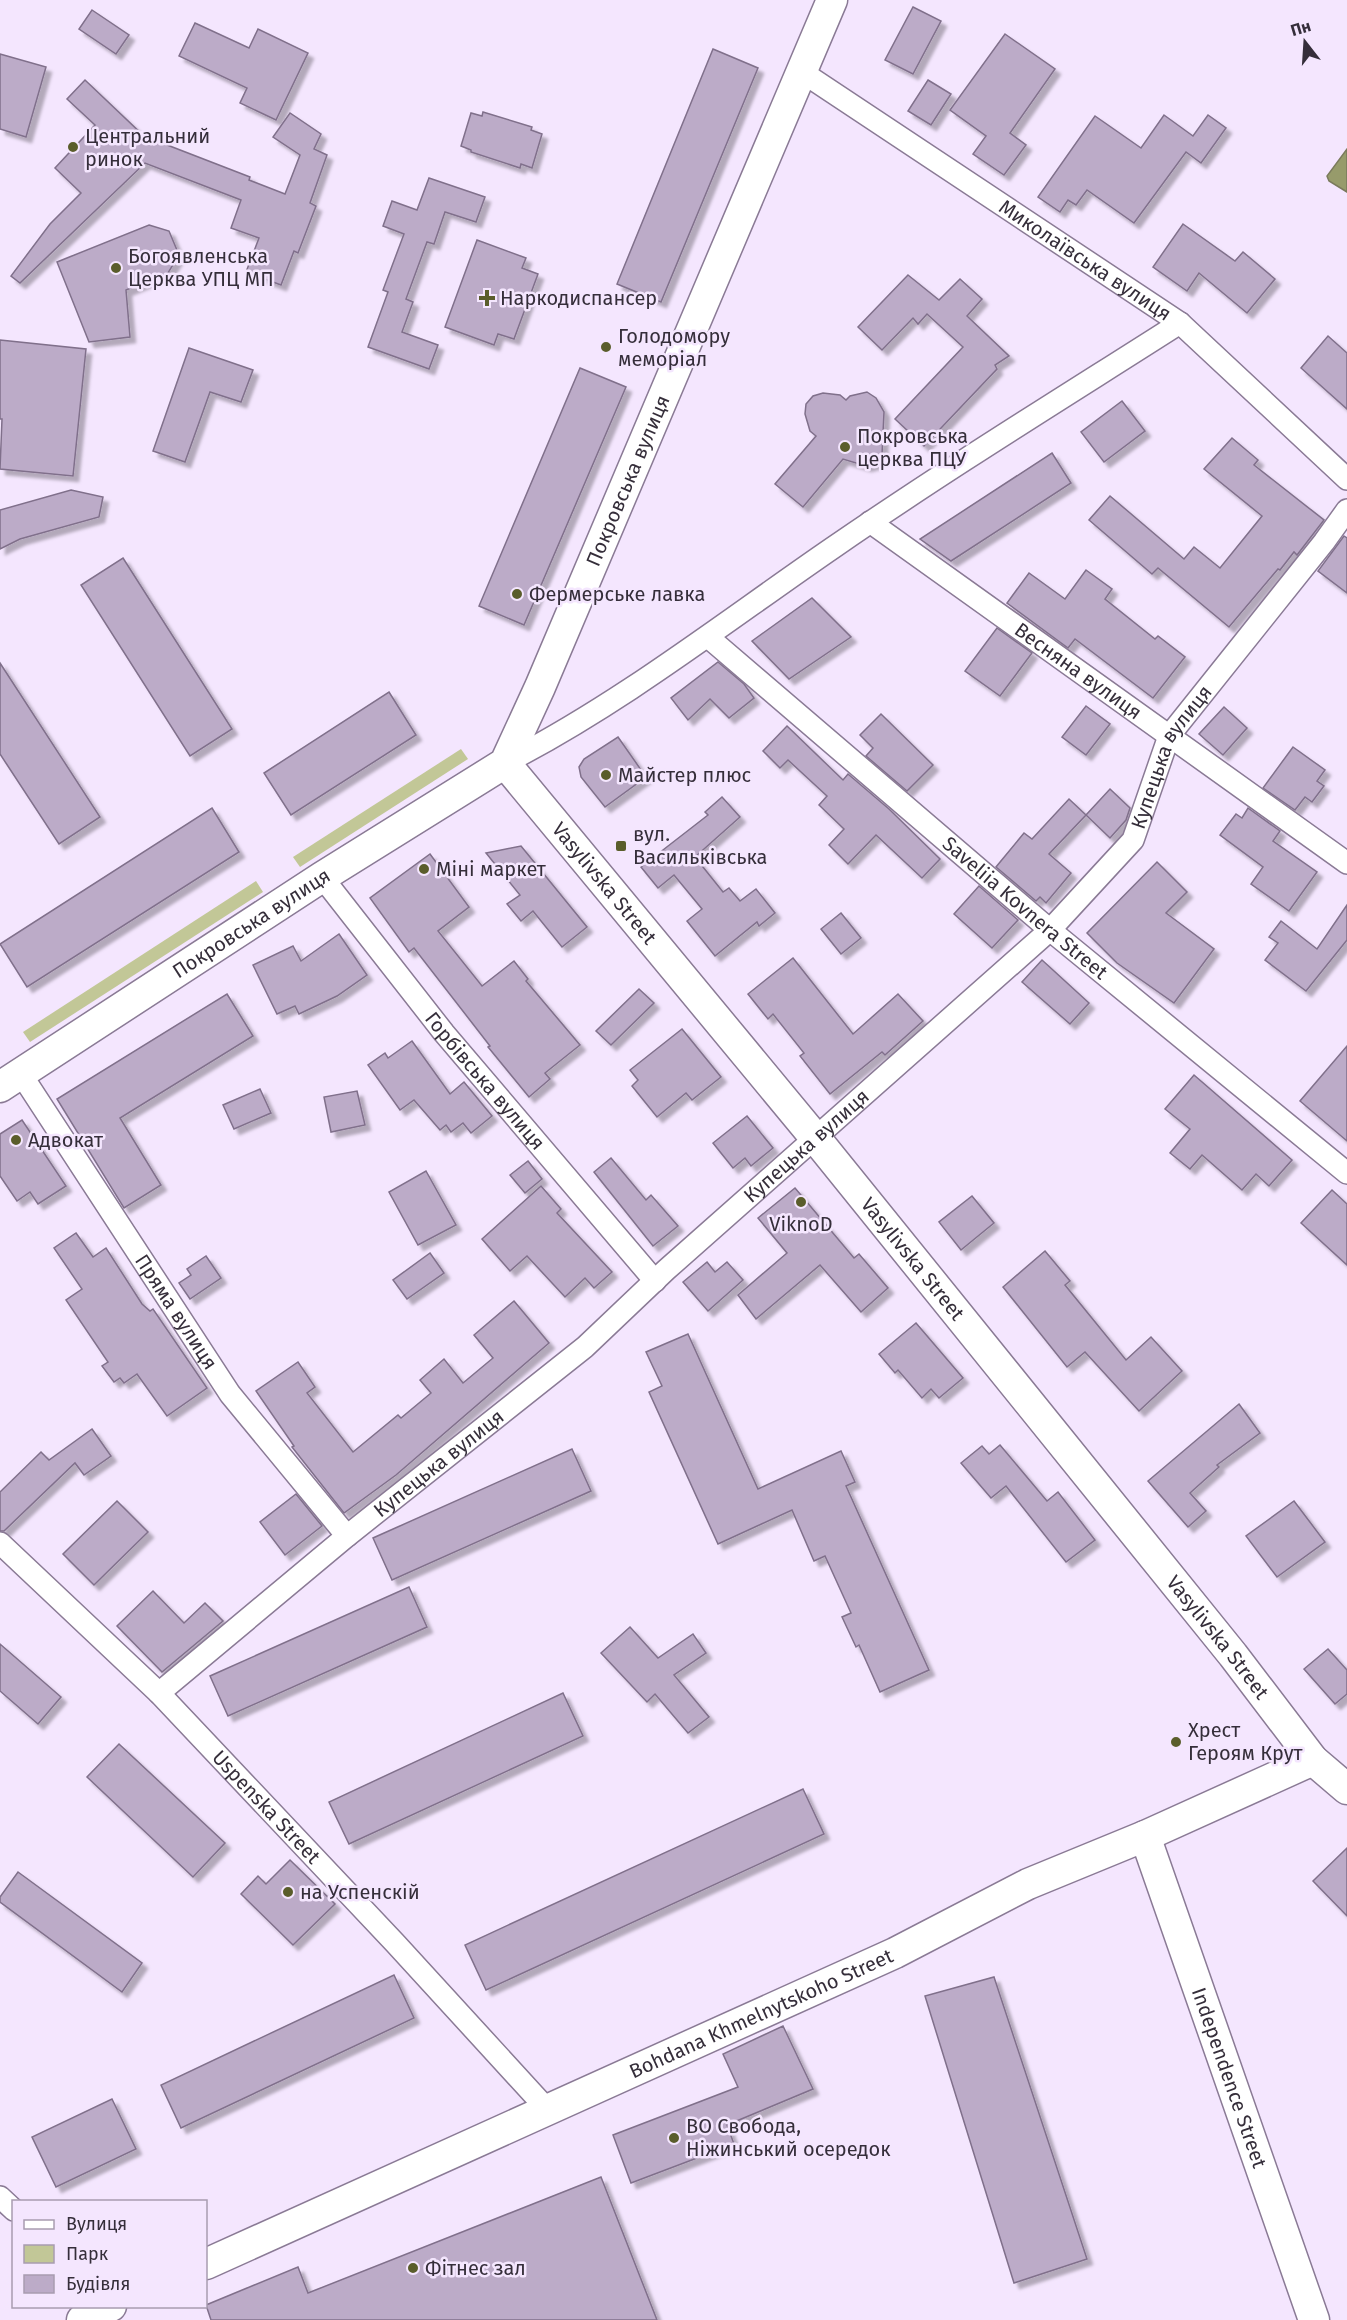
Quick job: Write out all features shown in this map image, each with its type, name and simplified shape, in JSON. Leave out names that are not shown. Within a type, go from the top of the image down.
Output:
[{"type":"street","name":"Покровська вулиця","points":[[505,763],[540,687],[832,0]]},
{"type":"street","name":"Миколаївська вулиця","points":[[802,72],[1180,323],[1347,479]]},
{"type":"street","name":"Покровська вулиця","points":[[11,1081],[322,877],[505,763],[576,725],[708,637],[870,522],[1180,323]]},
{"type":"street","name":"Купецька вулиця","points":[[159,1693],[347,1536],[585,1347],[655,1281],[1050,930],[1133,840],[1169,736],[1347,510]]},
{"type":"street","name":"Весняна вулиця","points":[[870,522],[1347,863]]},
{"type":"street","name":"Saveliia Kovnera Street","points":[[708,637],[1050,930],[1347,1173]]},
{"type":"street","name":"Vasylivska Street","points":[[505,763],[816,1140],[1225,1646],[1313,1760],[1347,1789]]},
{"type":"street","name":"Горбівська вулиця","points":[[322,877],[444,1033],[655,1281]]},
{"type":"street","name":"Пряма вулиця","points":[[11,1081],[230,1394],[347,1536]]},
{"type":"street","name":"Uspenska Street","points":[[0,1544],[159,1693],[395,1943],[546,2108]]},
{"type":"street","name":"Bohdana Khmelnytskoho Street","points":[[207,2264],[546,2108],[895,1953],[1028,1884],[1145,1836],[1313,1760]]},
{"type":"street","name":"Independence Street","points":[[1145,1836],[1314,2320]]},
{"type":"street","points":[[0,2197],[12,2208]]},
{"type":"street","points":[[82,2320],[109,2308]]},
{"type":"green space","points":[[461,749],[468,759],[300,867],[293,857]]},
{"type":"green space","points":[[256,881],[263,892],[30,1042],[23,1032]]},
{"type":"shaded area","points":[[1347,149],[1347,192],[1329,181],[1327,176]]},
{"type":"building","points":[[913,7],[941,21],[913,74],[885,60]]},
{"type":"building","points":[[92,10],[129,35],[116,54],[79,29]]},
{"type":"building","points":[[195,23],[249,48],[258,29],[308,53],[276,120],[240,103],[247,88],[179,56]]},
{"type":"building","points":[[1005,34],[1055,69],[1010,133],[1026,145],[1004,175],[973,154],[986,136],[950,110]]},
{"type":"building","points":[[713,49],[758,68],[661,302],[617,284]]},
{"type":"building","points":[[0,54],[46,67],[26,137],[0,129]]},
{"type":"building","points":[[85,80],[144,136],[250,177],[249,180],[285,194],[300,155],[273,137],[290,113],[321,134],[314,149],[327,155],[310,203],[316,206],[298,253],[294,251],[281,285],[246,272],[259,238],[231,228],[241,200],[145,163],[20,283],[11,276],[50,224],[81,193],[55,168],[95,125],[67,99]]},
{"type":"building","points":[[928,80],[951,94],[931,125],[908,111]]},
{"type":"building","points":[[483,112],[532,127],[531,130],[542,134],[532,168],[521,164],[520,168],[471,152],[461,146],[471,113],[482,116]]},
{"type":"building","points":[[1164,115],[1193,136],[1208,115],[1226,128],[1201,163],[1186,152],[1134,223],[1087,190],[1076,205],[1068,200],[1060,212],[1038,197],[1095,116],[1141,148]]},
{"type":"building","points":[[429,178],[485,197],[476,222],[445,212],[434,244],[427,242],[406,299],[413,302],[402,332],[438,345],[429,369],[368,347],[388,292],[383,290],[404,234],[383,226],[392,201],[417,210]]},
{"type":"building","points":[[1183,224],[1235,261],[1243,252],[1275,279],[1247,313],[1199,273],[1187,291],[1153,267]]},
{"type":"building","name":"Богоявленська Церква УПЦ МП","points":[[149,225],[169,231],[179,255],[168,273],[126,290],[130,337],[89,342],[57,262]]},
{"type":"building","points":[[477,240],[526,258],[522,268],[538,274],[514,339],[498,334],[494,345],[445,327]]},
{"type":"building","points":[[908,275],[939,300],[960,279],[982,299],[967,316],[1009,356],[995,365],[997,369],[924,446],[895,419],[963,347],[927,314],[918,324],[913,318],[882,350],[858,327]]},
{"type":"building","points":[[1328,336],[1347,353],[1347,409],[1301,368]]},
{"type":"building","points":[[0,340],[86,349],[73,476],[0,469],[2,419],[0,419]]},
{"type":"building","points":[[189,348],[253,370],[241,402],[210,392],[185,462],[153,451]]},
{"type":"building","points":[[580,368],[626,387],[524,625],[479,606]]},
{"type":"building","name":"Покровська церква ПЦУ","points":[[867,392],[876,398],[884,412],[882,455],[876,463],[866,466],[843,459],[803,507],[775,484],[816,436],[810,431],[805,414],[806,404],[813,396],[823,393],[840,395],[846,400],[850,396]]},
{"type":"building","points":[[1122,401],[1145,431],[1104,462],[1081,432]]},
{"type":"building","points":[[1232,438],[1258,460],[1254,465],[1324,520],[1297,555],[1294,552],[1229,627],[1158,568],[1152,574],[1089,520],[1110,496],[1184,559],[1194,547],[1220,568],[1262,516],[1204,469]]},
{"type":"building","points":[[1052,453],[1071,483],[951,561],[920,539]]},
{"type":"building","points":[[71,490],[103,497],[99,517],[20,539],[0,549],[0,510]]},
{"type":"building","points":[[1344,536],[1347,538],[1347,593],[1318,571]]},
{"type":"building","points":[[123,558],[232,729],[190,756],[81,585]]},
{"type":"building","points":[[1086,570],[1112,589],[1105,599],[1155,639],[1158,636],[1185,657],[1153,698],[1075,639],[1068,648],[1007,603],[1029,573],[1065,599]]},
{"type":"building","points":[[812,598],[851,637],[789,679],[752,641]]},
{"type":"building","points":[[997,628],[1032,653],[1000,696],[965,671]]},
{"type":"building","points":[[718,662],[744,684],[754,698],[729,718],[710,699],[688,720],[671,698]]},
{"type":"building","points":[[0,663],[100,817],[59,844],[0,754]]},
{"type":"building","points":[[389,692],[416,735],[291,815],[264,773]]},
{"type":"building","points":[[1086,706],[1110,724],[1086,755],[1062,737]]},
{"type":"building","points":[[1224,707],[1247,728],[1223,755],[1199,734]]},
{"type":"building","points":[[881,714],[933,765],[907,791],[866,756],[873,748],[860,735]]},
{"type":"building","points":[[787,726],[843,780],[848,774],[889,809],[940,859],[922,878],[876,835],[848,864],[829,845],[844,829],[819,805],[827,796],[788,760],[780,768],[763,751]]},
{"type":"building","points":[[618,737],[646,777],[605,807],[581,777],[579,767],[584,759]]},
{"type":"building","points":[[1293,747],[1325,770],[1317,781],[1324,786],[1312,802],[1305,797],[1295,810],[1263,788]]},
{"type":"building","points":[[1110,789],[1130,808],[1126,820],[1110,838],[1086,815]]},
{"type":"building","points":[[722,797],[740,817],[695,857],[723,892],[729,888],[740,901],[756,889],[775,913],[759,926],[757,922],[715,956],[687,921],[702,909],[674,875],[658,888],[641,867],[708,815],[705,812]]},
{"type":"building","points":[[1069,799],[1086,815],[1049,854],[1071,873],[1046,903],[1040,897],[1036,901],[996,867],[1024,833],[1032,839]]},
{"type":"building","points":[[212,808],[239,852],[27,987],[0,944]]},
{"type":"building","points":[[1248,808],[1280,831],[1273,841],[1317,872],[1289,911],[1251,884],[1263,867],[1220,835],[1236,814],[1242,818]]},
{"type":"building","points":[[521,846],[587,927],[562,947],[533,911],[521,921],[507,904],[520,895],[486,853]]},
{"type":"building","points":[[430,854],[469,907],[438,931],[482,986],[514,961],[528,979],[526,981],[580,1045],[545,1073],[550,1079],[529,1097],[488,1047],[490,1046],[414,948],[409,952],[370,898]]},
{"type":"building","points":[[1157,862],[1187,892],[1166,913],[1214,949],[1174,1003],[1117,963],[1087,933]]},
{"type":"building","points":[[979,886],[1018,920],[992,948],[954,914]]},
{"type":"building","points":[[1347,905],[1347,940],[1306,991],[1265,960],[1278,943],[1269,937],[1281,921],[1317,949]]},
{"type":"building","points":[[841,913],[861,938],[841,954],[821,929]]},
{"type":"building","points":[[339,934],[367,975],[337,996],[299,1014],[295,1006],[277,1014],[253,965],[293,946],[301,961]]},
{"type":"building","points":[[793,958],[853,1034],[898,994],[923,1021],[885,1055],[882,1052],[830,1094],[800,1056],[804,1053],[773,1014],[768,1019],[748,994]]},
{"type":"building","points":[[1042,960],[1089,1003],[1070,1024],[1022,982]]},
{"type":"building","points":[[639,989],[654,1003],[611,1045],[596,1031]]},
{"type":"building","points":[[227,994],[253,1036],[120,1118],[161,1185],[124,1208],[57,1099]]},
{"type":"building","points":[[682,1029],[721,1077],[692,1100],[686,1093],[657,1117],[632,1086],[638,1080],[630,1070]]},
{"type":"building","points":[[412,1041],[450,1094],[464,1082],[492,1116],[471,1133],[463,1123],[451,1132],[446,1125],[440,1130],[414,1100],[400,1110],[368,1065],[385,1053],[388,1058]]},
{"type":"building","points":[[1347,1046],[1347,1141],[1300,1101]]},
{"type":"building","points":[[1194,1075],[1292,1160],[1269,1186],[1256,1174],[1242,1190],[1202,1155],[1190,1169],[1170,1153],[1190,1129],[1165,1109]]},
{"type":"building","points":[[260,1089],[271,1113],[234,1129],[223,1105]]},
{"type":"building","points":[[357,1091],[365,1125],[331,1132],[324,1097]]},
{"type":"building","points":[[747,1116],[773,1148],[751,1166],[745,1158],[733,1168],[713,1143]]},
{"type":"building","points":[[22,1120],[66,1186],[38,1204],[30,1192],[17,1201],[0,1176],[0,1134]]},
{"type":"building","points":[[611,1158],[646,1200],[651,1195],[678,1226],[653,1246],[594,1172]]},
{"type":"building","points":[[528,1161],[542,1179],[525,1193],[510,1175]]},
{"type":"building","points":[[426,1171],[456,1225],[418,1245],[389,1192]]},
{"type":"building","points":[[541,1186],[561,1209],[557,1213],[612,1272],[594,1288],[585,1278],[565,1297],[527,1256],[510,1271],[482,1239]]},
{"type":"building","points":[[795,1188],[854,1258],[859,1254],[888,1288],[861,1312],[820,1265],[756,1319],[738,1295],[787,1253],[758,1218]]},
{"type":"building","points":[[1332,1190],[1347,1204],[1347,1265],[1301,1223]]},
{"type":"building","points":[[972,1196],[994,1223],[961,1250],[939,1222]]},
{"type":"building","points":[[76,1233],[93,1257],[106,1248],[142,1304],[150,1311],[153,1309],[207,1388],[167,1416],[137,1374],[124,1383],[120,1378],[114,1382],[102,1366],[108,1362],[66,1300],[82,1289],[54,1248]]},
{"type":"building","points":[[1045,1251],[1070,1281],[1065,1285],[1126,1360],[1151,1337],[1182,1371],[1139,1411],[1085,1352],[1067,1367],[1003,1287]]},
{"type":"building","points":[[430,1253],[444,1273],[407,1299],[393,1280]]},
{"type":"building","points":[[206,1256],[221,1278],[190,1299],[179,1283],[191,1275],[187,1269]]},
{"type":"building","points":[[707,1262],[715,1272],[727,1262],[743,1280],[708,1311],[683,1282]]},
{"type":"building","points":[[514,1301],[549,1343],[396,1475],[344,1513],[292,1447],[294,1446],[256,1391],[298,1362],[315,1387],[307,1393],[353,1452],[398,1415],[401,1418],[431,1393],[420,1380],[444,1359],[463,1383],[493,1358],[474,1335]]},
{"type":"building","points":[[916,1323],[963,1378],[939,1398],[931,1389],[922,1398],[898,1370],[895,1373],[879,1354]]},
{"type":"building","points":[[688,1334],[758,1489],[841,1451],[855,1482],[846,1486],[929,1670],[880,1692],[859,1645],[856,1647],[842,1617],[851,1613],[825,1556],[814,1561],[792,1510],[718,1544],[649,1392],[662,1386],[646,1352]]},
{"type":"building","points":[[1239,1404],[1260,1433],[1217,1465],[1219,1467],[1190,1493],[1206,1511],[1188,1527],[1148,1481]]},
{"type":"building","points":[[92,1429],[111,1456],[84,1475],[75,1463],[4,1531],[0,1531],[0,1492],[41,1452],[49,1460]]},
{"type":"building","points":[[1000,1445],[1047,1501],[1058,1492],[1095,1540],[1066,1562],[1006,1486],[991,1498],[961,1463],[982,1446],[989,1454]]},
{"type":"building","points":[[572,1449],[591,1491],[392,1580],[373,1538]]},
{"type":"building","points":[[296,1494],[322,1526],[285,1555],[260,1522]]},
{"type":"building","points":[[117,1501],[148,1532],[94,1585],[63,1554]]},
{"type":"building","points":[[1294,1501],[1325,1542],[1277,1577],[1246,1536]]},
{"type":"building","points":[[409,1587],[427,1627],[228,1716],[210,1676]]},
{"type":"building","points":[[153,1591],[184,1623],[205,1603],[223,1621],[162,1672],[117,1626]]},
{"type":"building","points":[[630,1627],[658,1658],[693,1634],[706,1653],[674,1675],[709,1717],[688,1733],[655,1694],[647,1702],[601,1653]]},
{"type":"building","points":[[0,1644],[61,1697],[38,1724],[0,1691]]},
{"type":"building","points":[[1328,1649],[1347,1670],[1347,1694],[1335,1704],[1304,1669]]},
{"type":"building","points":[[563,1693],[583,1736],[349,1844],[329,1802]]},
{"type":"building","points":[[119,1744],[225,1843],[193,1877],[87,1777]]},
{"type":"building","points":[[803,1789],[824,1834],[486,1990],[465,1945]]},
{"type":"building","points":[[1347,1848],[1347,1916],[1313,1881]]},
{"type":"building","points":[[290,1860],[335,1904],[293,1945],[241,1894],[258,1876],[266,1884]]},
{"type":"building","points":[[18,1872],[142,1963],[122,1992],[0,1902],[0,1897]]},
{"type":"building","points":[[394,1975],[414,2018],[181,2128],[161,2085]]},
{"type":"building","points":[[994,1977],[1087,2259],[1014,2283],[925,1996]]},
{"type":"building","points":[[783,2026],[813,2089],[727,2125],[734,2144],[631,2183],[613,2135],[738,2087],[723,2054]]},
{"type":"building","points":[[112,2099],[136,2149],[56,2187],[32,2137]]},
{"type":"building","points":[[601,2177],[657,2320],[211,2320],[207,2308],[207,2305],[298,2267],[308,2293]]},
{"type":"place","name":"Центральний ринок","points":[[73,147]]},
{"type":"place","name":"Богоявленська Церква УПЦ МП","points":[[116,268]]},
{"type":"place","name":"Наркодиспансер","points":[[487,298]]},
{"type":"place","name":"Голодомору меморіал","points":[[606,347]]},
{"type":"place","name":"Покровська церква ПЦУ","points":[[845,447]]},
{"type":"place","name":"Фермерське лавка","points":[[517,594]]},
{"type":"place","name":"Майстер плюс","points":[[606,775]]},
{"type":"place","name":"вул. Васильківська","points":[[621,846]]},
{"type":"place","name":"Міні маркет","points":[[424,869]]},
{"type":"place","name":"Адвокат","points":[[16,1140]]},
{"type":"place","name":"ViknoD","points":[[801,1202]]},
{"type":"place","name":"Хрест Героям Крут","points":[[1176,1742]]},
{"type":"place","name":"на Успенскій","points":[[288,1892]]},
{"type":"place","name":"ВО Свобода, Ніжинський осередок","points":[[674,2138]]},
{"type":"place","name":"Фітнес зал","points":[[413,2268]]}]
